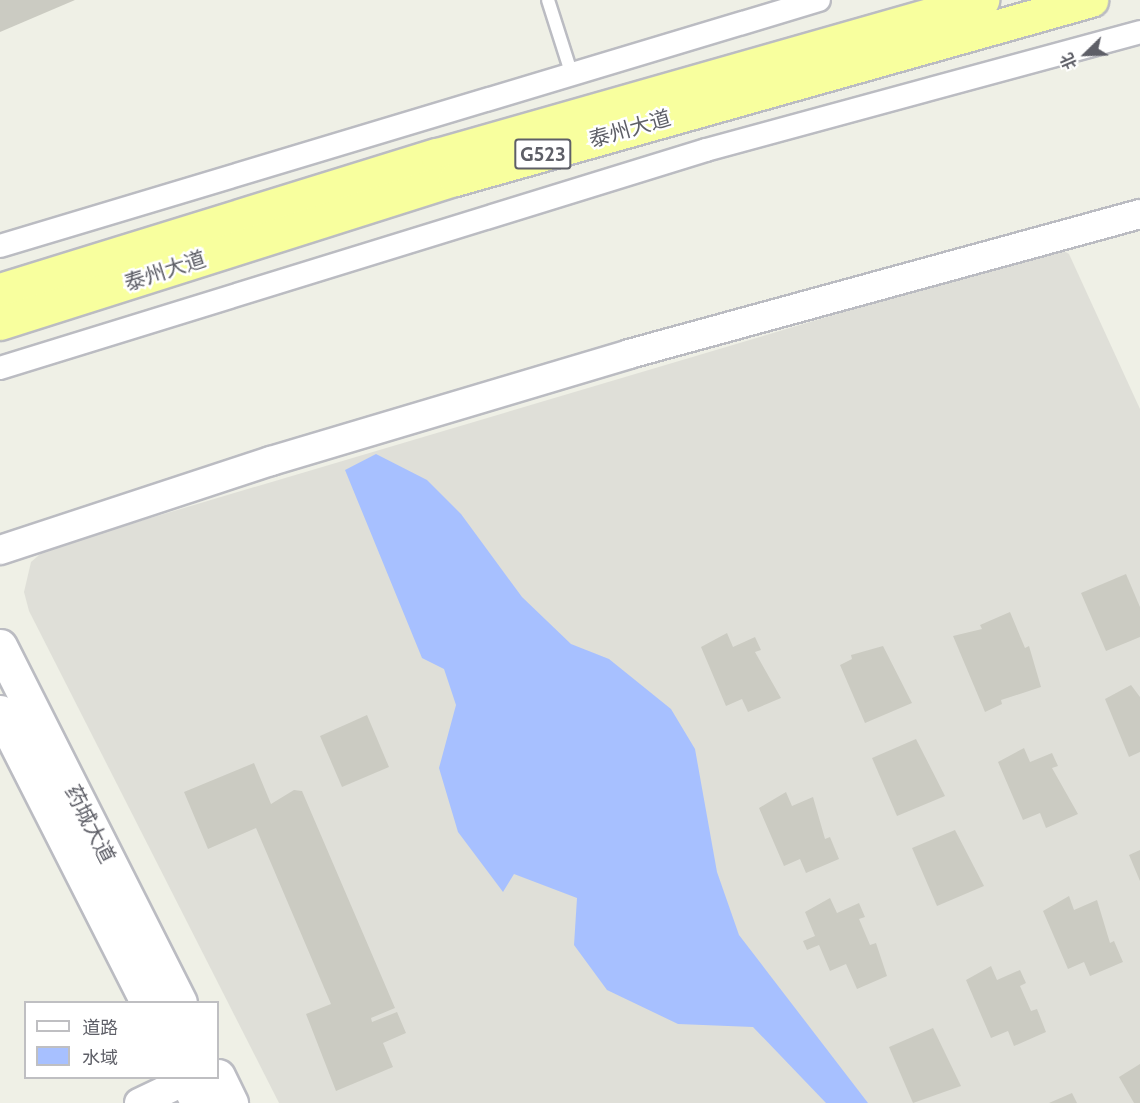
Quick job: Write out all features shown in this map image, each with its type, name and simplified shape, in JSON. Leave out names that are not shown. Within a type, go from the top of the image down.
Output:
[{"type":"highway","name":"泰州大道","points":[[0,290],[437,155],[982,0]]},
{"type":"highway","name":"泰州大道","points":[[0,323],[454,179],[1091,0]]},
{"type":"main road","name":"药城大道","points":[[0,646],[179,1001]]},
{"type":"main road","name":"药城大道","points":[[0,712],[146,1001]]},
{"type":"main road","points":[[197,1084],[231,1103]]},
{"type":"street","points":[[0,246],[571,72],[819,0]]},
{"type":"street","points":[[0,368],[706,150],[1140,32]]},
{"type":"street","points":[[0,550],[629,354],[1140,214]]},
{"type":"street","points":[[139,1103],[197,1084]]},
{"type":"lane","points":[[548,0],[571,72]]},
{"type":"shaded area","points":[[1059,248],[1069,254],[1140,409],[1140,1103],[279,1103],[29,611],[24,592],[31,562],[46,549]]},
{"type":"water","points":[[376,454],[427,480],[461,514],[522,597],[571,644],[609,659],[671,709],[695,749],[717,872],[739,935],[868,1103],[826,1103],[753,1027],[678,1024],[607,990],[574,945],[577,898],[514,874],[503,892],[458,832],[439,768],[456,705],[444,669],[422,658],[345,470]]},
{"type":"building","points":[[0,0],[75,0],[0,32]]},
{"type":"building","points":[[1126,574],[1140,607],[1140,637],[1106,651],[1081,593]]},
{"type":"building","points":[[1010,612],[1025,648],[1029,646],[1041,687],[1001,700],[1002,704],[985,712],[953,636],[982,629],[980,625]]},
{"type":"building","points":[[727,633],[733,647],[755,637],[761,650],[755,652],[781,698],[748,712],[742,699],[726,706],[701,647]]},
{"type":"building","points":[[883,646],[912,703],[865,723],[840,665],[852,659],[851,655]]},
{"type":"building","points":[[1131,685],[1140,697],[1140,752],[1129,757],[1105,699]]},
{"type":"building","points":[[367,715],[389,767],[342,787],[320,736]]},
{"type":"building","points":[[916,739],[945,796],[897,816],[872,758]]},
{"type":"building","points":[[1024,748],[1030,762],[1052,753],[1058,766],[1052,768],[1078,814],[1046,828],[1040,813],[1023,820],[998,762]]},
{"type":"building","points":[[254,763],[271,804],[294,790],[302,791],[395,1008],[371,1018],[372,1022],[397,1012],[406,1033],[383,1043],[393,1067],[336,1091],[306,1014],[331,1004],[256,828],[208,849],[184,792]]},
{"type":"building","points":[[786,792],[792,806],[813,797],[825,839],[830,837],[839,859],[806,873],[800,859],[784,866],[759,808]]},
{"type":"building","points":[[955,830],[984,886],[937,906],[912,848]]},
{"type":"building","points":[[1140,850],[1140,881],[1129,855]]},
{"type":"building","points":[[1069,896],[1074,910],[1097,900],[1110,943],[1114,941],[1123,962],[1090,976],[1084,962],[1068,969],[1043,911]]},
{"type":"building","points":[[830,898],[837,913],[859,903],[865,917],[859,919],[870,945],[876,943],[887,976],[857,989],[846,964],[830,971],[819,945],[807,950],[803,941],[815,936],[805,912]]},
{"type":"building","points":[[991,966],[997,980],[1020,970],[1026,983],[1020,986],[1031,1011],[1037,1009],[1046,1032],[1014,1046],[1008,1031],[991,1038],[966,980]]},
{"type":"building","points":[[933,1028],[961,1086],[913,1103],[889,1047]]},
{"type":"building","points":[[1140,1064],[1140,1103],[1134,1103],[1119,1077]]},
{"type":"building","points":[[1072,1093],[1077,1103],[1049,1103]]}]
